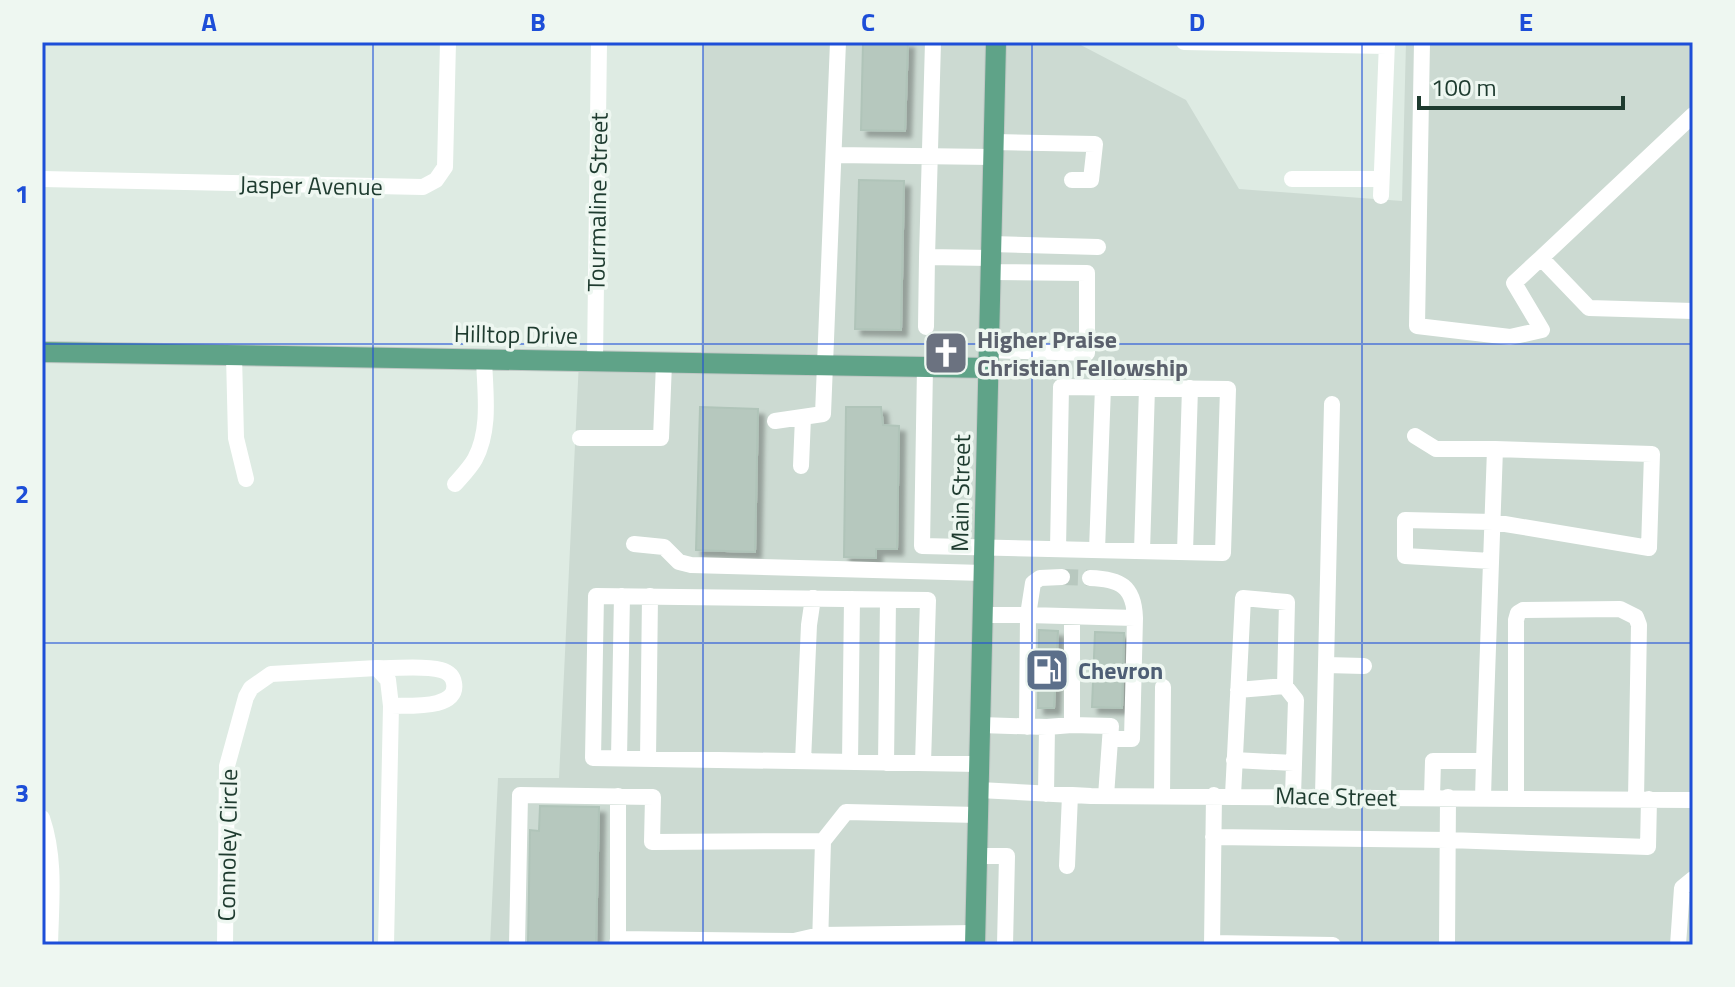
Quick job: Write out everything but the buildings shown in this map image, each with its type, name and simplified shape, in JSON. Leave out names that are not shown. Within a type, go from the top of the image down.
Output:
[{"type":"main road","name":"Main Street","points":[[975,939],[996,42]]},
{"type":"main road","name":"Hilltop Drive","points":[[42,352],[925,367],[989,359]]},
{"type":"street","name":"Jasper Avenue","points":[[42,179],[423,187],[436,180],[445,167],[448,42]]},
{"type":"street","name":"Tourmaline Street","points":[[595,361],[599,42]]},
{"type":"street","points":[[775,421],[823,414],[838,42]]},
{"type":"street","points":[[926,327],[933,42]]},
{"type":"street","points":[[1184,42],[1387,44],[1381,196]]},
{"type":"street","points":[[1422,42],[1416,325],[1510,337],[1542,330],[1514,283],[1693,115]]},
{"type":"street","points":[[834,155],[930,156],[1095,144],[1091,180],[1072,180]]},
{"type":"street","points":[[1292,179],[1381,179]]},
{"type":"street","points":[[927,257],[991,258],[1098,247]]},
{"type":"street","points":[[989,359],[1087,353],[1087,273],[991,258]]},
{"type":"street","points":[[1541,258],[1589,308],[1693,311]]},
{"type":"street","points":[[42,352],[42,361]]},
{"type":"street","points":[[234,355],[236,438],[246,479]]},
{"type":"street","points":[[455,484],[475,460],[484,434],[484,359]]},
{"type":"street","points":[[580,438],[661,438],[664,363]]},
{"type":"street","points":[[925,367],[922,546],[1223,553],[1228,389],[1061,387],[1058,549]]},
{"type":"street","points":[[1097,550],[1103,387]]},
{"type":"street","points":[[1142,551],[1147,388]]},
{"type":"street","points":[[1185,552],[1190,388]]},
{"type":"street","points":[[1323,796],[1332,404]]},
{"type":"street","points":[[801,466],[803,417]]},
{"type":"street","points":[[1415,436],[1436,449],[1652,454],[1649,548],[1493,522],[1405,520],[1405,556],[1491,561]]},
{"type":"street","points":[[1483,798],[1495,449]]},
{"type":"street","points":[[634,544],[664,547],[679,562],[691,565],[984,573]]},
{"type":"street","points":[[1027,727],[1028,615],[1033,583],[1040,578],[1062,577]]},
{"type":"street","points":[[1090,578],[1112,579],[1125,588],[1134,602],[1132,739],[1110,739]]},
{"type":"street","points":[[923,763],[928,600],[596,596],[593,758],[980,764]]},
{"type":"street","points":[[619,758],[622,596]]},
{"type":"street","points":[[648,759],[650,596]]},
{"type":"street","points":[[803,761],[813,598]]},
{"type":"street","points":[[1233,795],[1243,598],[1287,602],[1285,686],[1296,700],[1293,796]]},
{"type":"street","points":[[850,762],[852,599]]},
{"type":"street","points":[[886,763],[888,600]]},
{"type":"street","points":[[1213,837],[1448,840],[1648,847],[1642,799],[1639,625],[1636,617],[1620,609],[1523,610],[1518,613],[1516,798]]},
{"type":"street","points":[[983,615],[1135,618]]},
{"type":"street","points":[[1072,617],[1072,725]]},
{"type":"street","points":[[1326,665],[1364,666]]},
{"type":"street","points":[[377,668],[388,680],[391,706],[386,945]]},
{"type":"street","name":"Connoley Circle","points":[[225,945],[227,766],[251,688],[271,674],[377,668],[438,669],[449,673],[454,681],[452,695],[445,702],[391,706]]},
{"type":"street","points":[[1238,690],[1285,686]]},
{"type":"street","points":[[1162,796],[1163,687]]},
{"type":"street","points":[[980,725],[1111,726],[1106,796]]},
{"type":"street","points":[[1046,794],[1047,727]]},
{"type":"street","points":[[1234,760],[1294,763]]},
{"type":"street","points":[[1447,945],[1448,840],[1433,761],[1484,761]]},
{"type":"street","name":"Mace Street","points":[[979,790],[1106,796],[1693,800]]},
{"type":"street","points":[[517,945],[520,795],[653,797],[652,842],[823,841]]},
{"type":"street","points":[[1067,866],[1070,795]]},
{"type":"street","points":[[1214,795],[1212,944],[1333,945]]},
{"type":"street","points":[[618,796],[618,942],[975,939]]},
{"type":"street","points":[[820,940],[823,841],[846,812],[978,815]]},
{"type":"street","points":[[42,818],[49,838],[50,945]]},
{"type":"street","points":[[977,856],[1007,856],[1005,945]]},
{"type":"street","points":[[1678,945],[1682,888],[1693,879]]},
{"type":"street","points":[[977,888],[1006,888]]},
{"type":"shaded area","points":[[703,42],[1075,42],[1186,100],[1239,189],[1402,201],[1406,42],[1693,42],[1693,945],[490,945],[498,778],[559,778],[579,361],[701,363]]},
{"type":"tunnel","points":[[1062,577],[1090,578]]},
{"type":"place","name":"Higher Praise Christian Fellowship","points":[[946,353]]},
{"type":"place","name":"Chevron","points":[[1047,670]]}]
